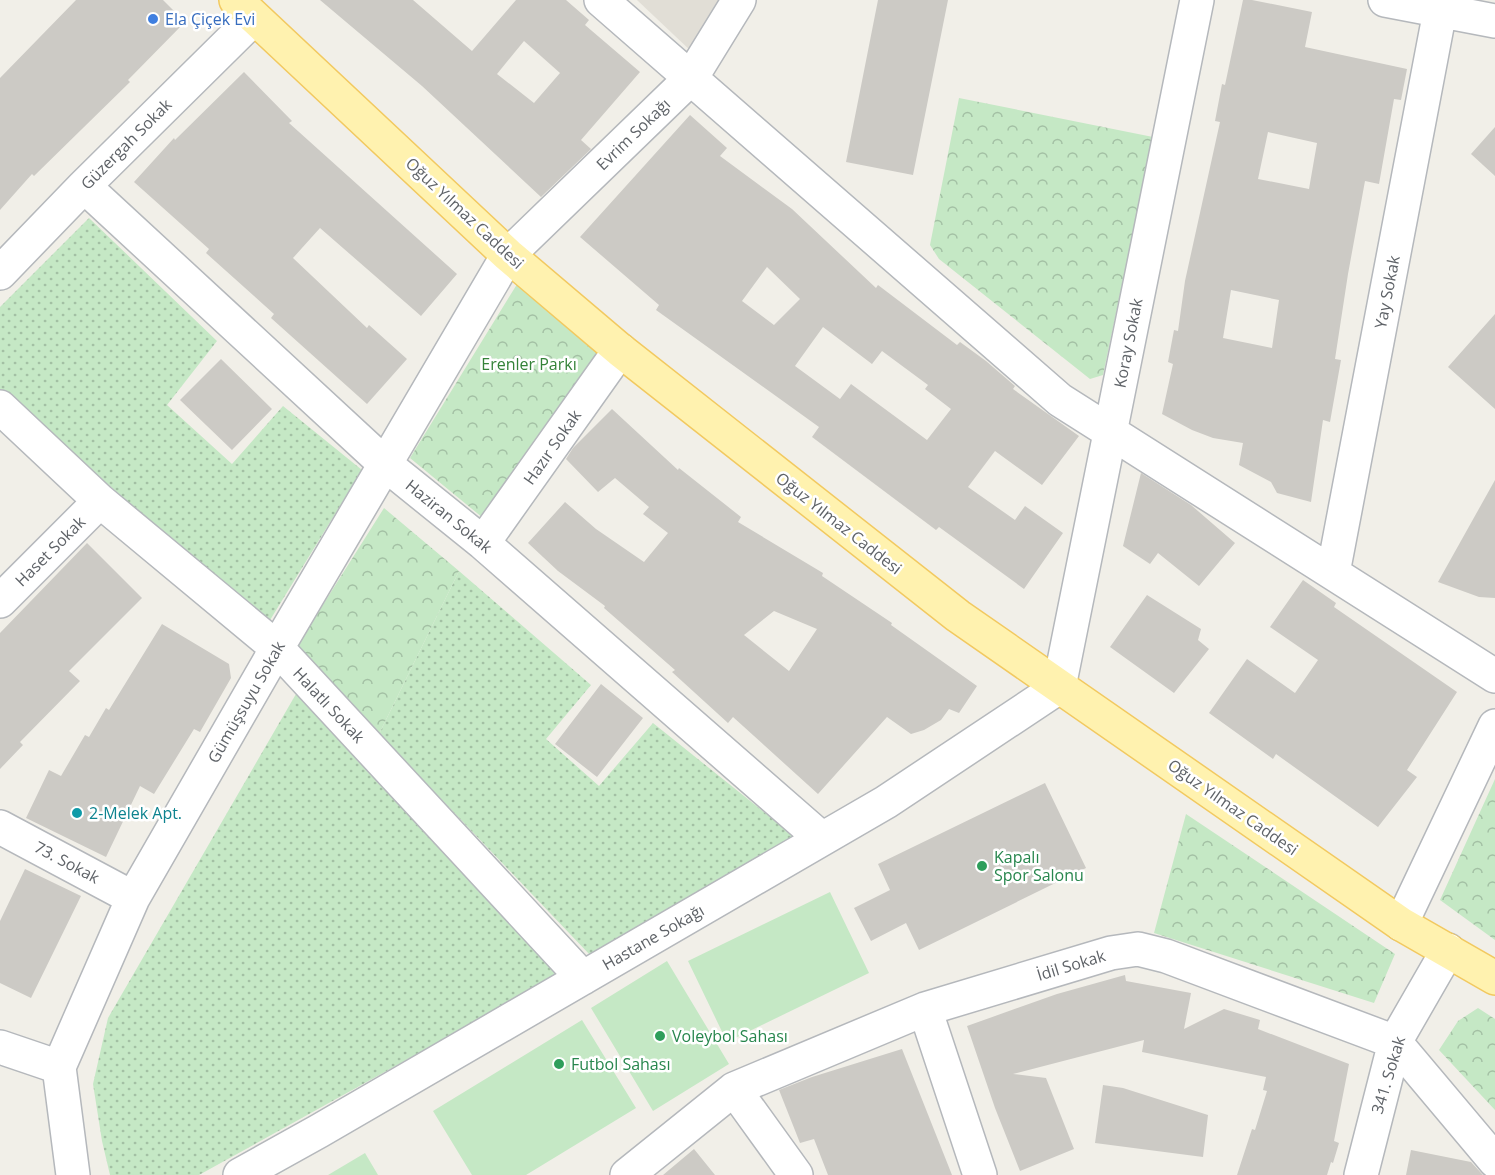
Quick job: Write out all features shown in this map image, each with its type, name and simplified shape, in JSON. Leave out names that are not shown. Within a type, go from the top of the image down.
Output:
[{"type":"main road","name":"Oğuz Yılmaz Caddesi","points":[[245,9],[508,255],[620,350],[958,616],[1401,924],[1495,978]]},
{"type":"street","points":[[601,0],[1060,400],[1495,676]]},
{"type":"street","name":"Evrim Sokağı","points":[[508,255],[691,78],[739,0]]},
{"type":"street","name":"Koray Sokak","points":[[1059,687],[1197,0]]},
{"type":"street","points":[[1385,0],[1495,21]]},
{"type":"street","name":"Güzergah Sokak","points":[[0,273],[84,186],[245,9]]},
{"type":"street","name":"Yay Sokak","points":[[1333,573],[1440,11]]},
{"type":"street","name":"Haziran Sokak","points":[[84,186],[385,464],[483,543],[822,839]]},
{"type":"street","name":"Gümüşsuyu Sokak","points":[[59,1068],[133,898],[508,255]]},
{"type":"street","name":"Hazır Sokak","points":[[483,543],[620,350]]},
{"type":"street","name":"Halatlı Sokak","points":[[0,407],[100,501],[277,648],[583,978]]},
{"type":"street","name":"Haset Sokak","points":[[0,601],[100,501]]},
{"type":"street","name":"Hastane Sokağı","points":[[240,1175],[320,1131],[886,802],[1059,687]]},
{"type":"street","points":[[1401,924],[1495,726]]},
{"type":"street","name":"73. Sokak","points":[[0,827],[133,898]]},
{"type":"street","name":"İdil Sokak","points":[[627,1175],[734,1089],[925,1009],[1111,953],[1138,949],[1166,956],[1395,1042],[1495,1161]]},
{"type":"street","name":"341. Sokak","points":[[1361,1175],[1395,1042],[1448,950]]},
{"type":"street","points":[[925,1009],[980,1175]]},
{"type":"street","points":[[0,1047],[59,1068],[73,1175]]},
{"type":"street","points":[[734,1089],[796,1175]]},
{"type":"shaded area","points":[[637,0],[725,0],[692,52]]},
{"type":"green space","points":[[959,98],[1153,137],[1103,375],[1090,379],[939,259],[930,245]]},
{"type":"green space","points":[[89,218],[217,341],[167,405],[232,464],[283,406],[362,470],[267,625],[0,389],[0,307]]},
{"type":"green space","name":"Erenler Parkı","points":[[519,281],[600,355],[483,518],[410,458]]},
{"type":"green space","points":[[384,508],[459,571],[379,734],[295,649]]},
{"type":"green space","points":[[459,571],[591,685],[546,739],[599,786],[653,723],[800,841],[590,955],[379,734]]},
{"type":"green space","points":[[296,694],[565,972],[199,1175],[110,1175],[93,1084],[108,1018]]},
{"type":"green space","points":[[1495,779],[1495,940],[1440,900]]},
{"type":"green space","points":[[1186,814],[1395,954],[1374,1003],[1154,933]]},
{"type":"green space","points":[[830,892],[869,973],[727,1042],[688,961]]},
{"type":"green space","name":"Voleybol Sahası","points":[[667,961],[729,1064],[653,1111],[591,1008]]},
{"type":"green space","points":[[1478,1008],[1495,1019],[1495,1110],[1439,1050],[1458,1021]]},
{"type":"green space","name":"Futbol Sahası","points":[[582,1020],[636,1108],[526,1175],[472,1175],[433,1111]]},
{"type":"green space","points":[[365,1153],[378,1175],[328,1175]]},
{"type":"building","points":[[76,0],[163,0],[185,22],[128,80],[130,82],[34,176],[32,174],[0,210],[0,78]]},
{"type":"building","points":[[320,0],[413,0],[472,51],[516,0],[566,0],[589,20],[585,25],[640,72],[581,140],[591,149],[541,197],[422,86]],"holes":[[[524,41],[560,73],[534,103],[497,74]]]},
{"type":"building","points":[[878,0],[948,0],[913,175],[846,162]]},
{"type":"building","points":[[1243,0],[1312,12],[1305,47],[1407,69],[1401,100],[1394,99],[1379,184],[1365,181],[1335,359],[1341,360],[1330,422],[1323,420],[1311,502],[1277,493],[1271,482],[1239,465],[1243,443],[1213,438],[1162,414],[1173,364],[1168,362],[1174,330],[1178,331],[1185,281],[1220,122],[1215,121],[1222,84],[1225,85]],"holes":[[[1268,132],[1317,143],[1309,189],[1258,179]],[[1231,290],[1279,300],[1272,348],[1223,338]]]},
{"type":"building","points":[[244,72],[292,121],[289,123],[457,274],[421,316],[320,228],[293,258],[367,328],[369,325],[407,359],[367,404],[271,318],[274,314],[206,253],[209,249],[134,182],[174,138],[175,140]]},
{"type":"building","points":[[690,115],[727,148],[720,156],[792,209],[876,288],[878,285],[957,345],[960,342],[1015,386],[1013,389],[1079,436],[1042,485],[995,451],[968,487],[1015,520],[1025,506],[1063,533],[1024,589],[939,527],[936,530],[812,437],[819,427],[656,310],[659,305],[580,237]],"holes":[[[767,267],[800,299],[774,325],[742,301]],[[823,327],[872,364],[882,351],[928,385],[925,389],[951,409],[927,440],[851,384],[840,399],[795,366]]]},
{"type":"building","points":[[1495,127],[1495,176],[1471,154]]},
{"type":"building","points":[[1495,314],[1495,409],[1448,367]]},
{"type":"building","points":[[221,359],[272,409],[232,450],[180,400]]},
{"type":"building","points":[[612,409],[678,470],[679,468],[741,517],[738,522],[823,573],[822,576],[892,623],[891,625],[977,686],[959,713],[949,709],[941,720],[924,730],[911,734],[887,717],[818,794],[733,717],[728,723],[672,672],[675,670],[604,608],[605,606],[558,571],[528,543],[565,502],[596,529],[644,562],[668,533],[643,514],[649,507],[615,478],[598,492],[566,459],[573,448]],"holes":[[[774,611],[817,629],[789,671],[744,635]]]},
{"type":"building","points":[[1141,473],[1191,505],[1235,543],[1199,586],[1158,553],[1150,564],[1123,546]]},
{"type":"building","points":[[1495,480],[1495,598],[1479,597],[1438,582]]},
{"type":"building","points":[[87,543],[142,598],[69,671],[80,681],[20,742],[23,745],[0,769],[0,633]]},
{"type":"building","points":[[1303,580],[1336,603],[1334,607],[1457,692],[1407,770],[1417,777],[1378,827],[1276,754],[1273,759],[1209,713],[1247,659],[1295,693],[1318,660],[1270,627]]},
{"type":"building","points":[[1147,595],[1201,629],[1198,640],[1209,649],[1174,693],[1110,647]]},
{"type":"building","points":[[162,624],[229,664],[231,678],[200,732],[194,729],[154,794],[140,786],[106,857],[26,818],[49,770],[61,776],[85,735],[89,737],[106,708],[109,710]]},
{"type":"building","points":[[601,684],[643,718],[597,777],[555,744]]},
{"type":"building","name":"Kapalı Spor Salonu","points":[[1045,783],[1086,868],[919,950],[906,923],[871,941],[854,908],[890,890],[878,864]]},
{"type":"building","points":[[25,869],[81,896],[31,998],[0,983],[0,921]]},
{"type":"building","points":[[1125,975],[1126,981],[1191,993],[1184,1029],[1224,1009],[1260,1020],[1258,1029],[1349,1064],[1334,1141],[1339,1143],[1327,1175],[1237,1175],[1252,1129],[1255,1130],[1267,1091],[1263,1090],[1266,1077],[1142,1052],[1144,1040],[1013,1074],[1046,1078],[1074,1149],[1020,1171],[995,1108],[967,1026],[1057,994]]},
{"type":"building","points":[[902,1049],[952,1175],[828,1175],[814,1139],[800,1143],[779,1090],[812,1077]]},
{"type":"building","points":[[1103,1085],[1123,1088],[1208,1115],[1203,1157],[1095,1143]]},
{"type":"building","points":[[694,1149],[715,1175],[663,1175]]},
{"type":"building","points":[[1411,1150],[1471,1162],[1483,1175],[1406,1175]]},
{"type":"place","name":"Ela Çiçek Evi","points":[[153,19]]},
{"type":"place","name":"2-Melek Apt.","points":[[77,813]]},
{"type":"place","name":"Kapalı Spor Salonu","points":[[982,866]]},
{"type":"place","name":"Voleybol Sahası","points":[[660,1036]]},
{"type":"place","name":"Futbol Sahası","points":[[559,1064]]}]
